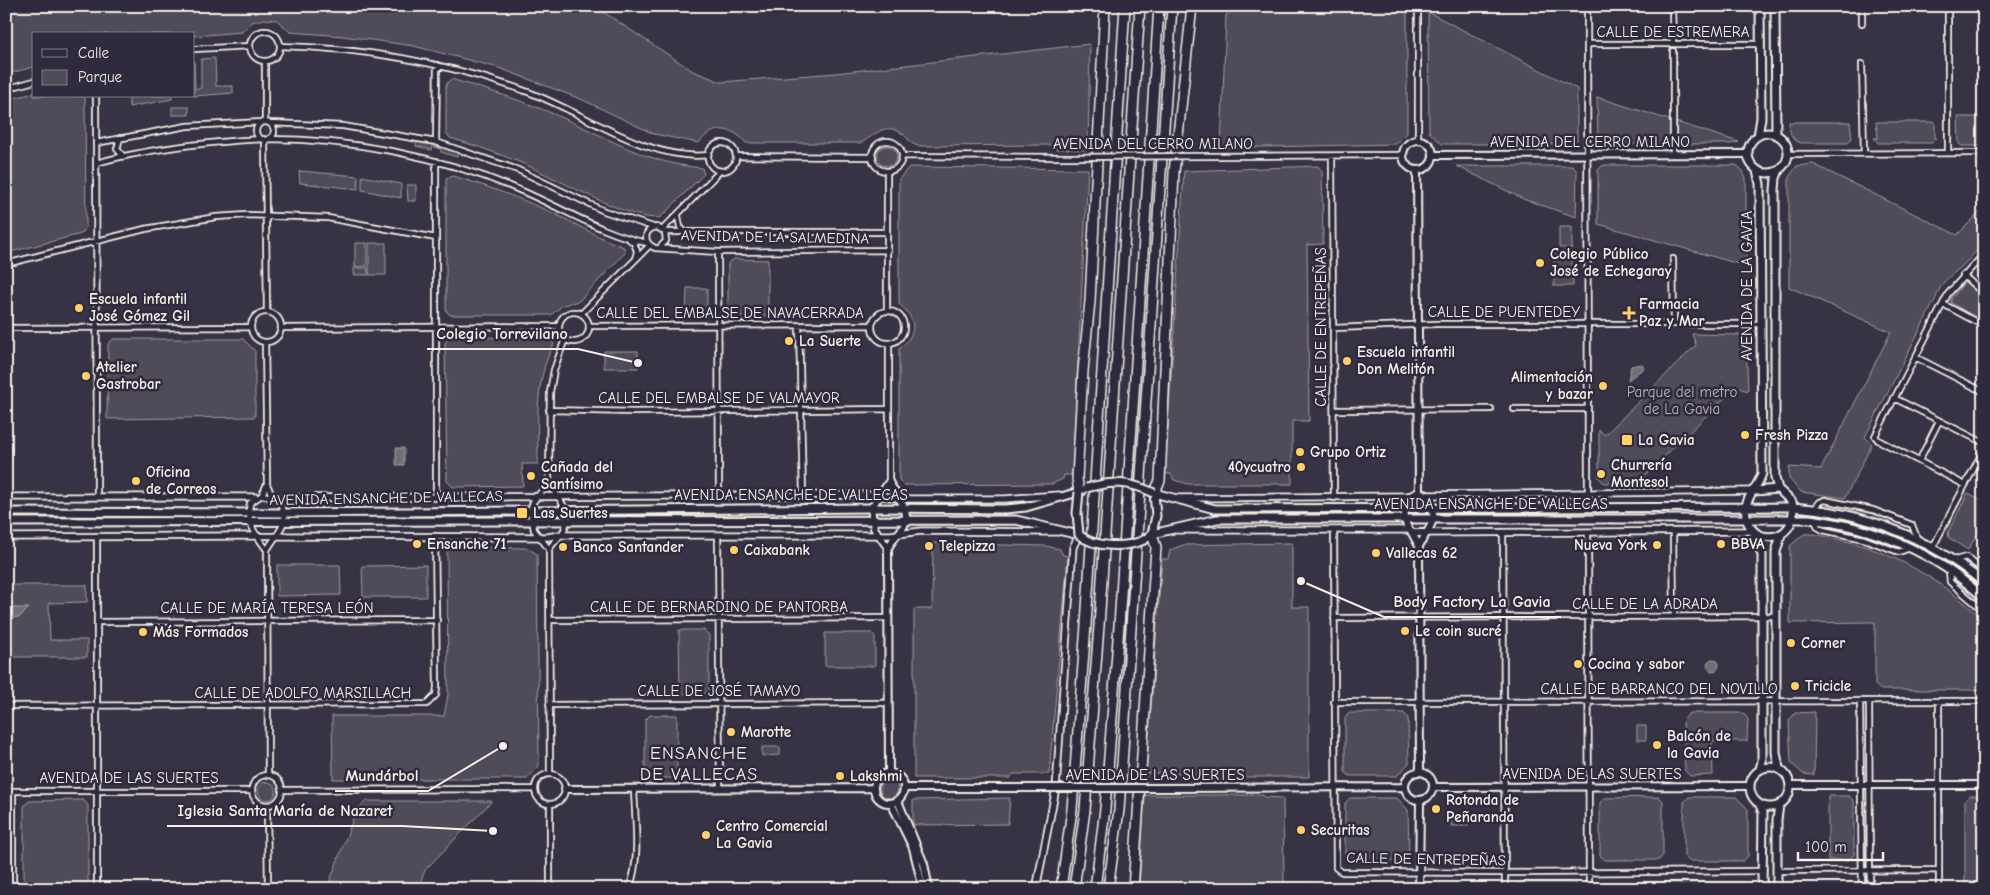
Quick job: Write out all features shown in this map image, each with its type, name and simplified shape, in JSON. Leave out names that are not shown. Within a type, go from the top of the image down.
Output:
[{"type":"highway","points":[[1083,490],[1077,478],[1090,301],[1105,6]]},
{"type":"highway","points":[[1119,101],[1120,6]]},
{"type":"highway","points":[[1061,888],[1072,809],[1086,625],[1125,6]]},
{"type":"highway","points":[[1074,889],[1085,810],[1140,6]]},
{"type":"highway","points":[[1095,889],[1105,809],[1118,645],[1159,6]]},
{"type":"highway","points":[[1108,889],[1120,800],[1172,6]]},
{"type":"highway","points":[[1165,104],[1177,6]]},
{"type":"highway","points":[[1154,492],[1160,481],[1174,172],[1192,6]]},
{"type":"highway","points":[[1133,889],[1156,547],[1152,534]]},
{"type":"main road","points":[[1758,136],[1760,118],[1760,6]]},
{"type":"main road","points":[[1775,6],[1776,135]]},
{"type":"main road","points":[[1770,133],[1776,135],[1783,140],[1788,154],[1787,161],[1779,170],[1772,173],[1757,171],[1750,164],[1747,154],[1752,140],[1758,136],[1770,133]]},
{"type":"main road","points":[[1418,140],[1427,144],[1433,155],[1430,164],[1417,170],[1407,165],[1403,155],[1406,146],[1418,140]]},
{"type":"main road","name":"AVENIDA DEL CERRO MILANO","points":[[1433,155],[1747,154]]},
{"type":"main road","points":[[1417,170],[1419,492]]},
{"type":"main road","name":"AVENIDA DE LA GAVIA","points":[[1778,489],[1776,478],[1776,178],[1779,170]]},
{"type":"main road","name":"AVENIDA DE LA GAVIA","points":[[1745,507],[1755,491],[1762,473],[1760,184],[1757,171]]},
{"type":"main road","points":[[888,548],[871,521],[871,508],[889,482],[905,508],[903,528],[898,532],[888,548],[889,772]]},
{"type":"main road","name":"AVENIDA ENSANCHE DE VALLECAS","points":[[6,512],[285,513],[871,508],[1005,509],[1026,507],[1115,482],[1133,484],[1154,492],[1215,509],[1815,508],[1879,522],[1917,538],[1955,560],[1984,583]]},
{"type":"main road","points":[[1753,531],[1766,537],[1781,534],[1791,525],[1793,518],[1793,507],[1787,496],[1778,489],[1755,491]]},
{"type":"main road","points":[[1079,535],[1077,513],[1083,490]]},
{"type":"main road","points":[[1152,534],[1156,516],[1154,492]]},
{"type":"main road","points":[[1419,546],[1431,528],[1434,518],[1434,508],[1427,495],[1419,492],[1410,496],[1404,508],[1404,518],[1419,546],[1420,772]]},
{"type":"main road","points":[[1745,507],[1746,518],[1762,552],[1763,701],[1762,761],[1760,769]]},
{"type":"main road","name":"AVENIDA ENSANCHE DE VALLECAS","points":[[6,522],[284,523],[1016,520],[1079,535],[1092,542],[1118,545],[1139,543],[1152,534],[1217,519],[1793,518],[1840,523],[1875,533],[1911,547],[1949,569],[1984,598]]},
{"type":"main road","name":"AVENIDA ENSANCHE DE VALLECAS","points":[[1411,531],[1426,533]]},
{"type":"main road","points":[[1779,768],[1776,752],[1776,552],[1781,534]]},
{"type":"main road","points":[[1762,889],[1762,812],[1760,805],[1752,797],[1750,786],[1754,774],[1760,769],[1772,766],[1779,768],[1787,775],[1791,785],[1788,797],[1780,805],[1777,820],[1777,889]]},
{"type":"main road","points":[[889,772],[900,777],[905,788],[898,801],[891,803],[880,800],[874,788],[878,777],[889,772]]},
{"type":"main road","points":[[1420,772],[1430,776],[1434,787],[1429,797],[1420,801],[1408,795],[1405,787],[1409,776],[1420,772]]},
{"type":"main road","points":[[1791,785],[1984,785]]},
{"type":"main road","name":"AVENIDA DE LAS SUERTES","points":[[1434,787],[1750,786]]},
{"type":"main road","name":"AVENIDA DE LAS SUERTES","points":[[905,788],[1405,787]]},
{"type":"main road","points":[[565,789],[874,788]]},
{"type":"main road","points":[[898,801],[918,847],[929,889]]},
{"type":"main road","points":[[1420,801],[1420,889]]},
{"type":"main road","points":[[891,803],[913,848],[923,889]]},
{"type":"main road","points":[[1760,805],[1767,807],[1780,805]]},
{"type":"street","points":[[1418,6],[1418,140]]},
{"type":"street","points":[[1587,6],[1588,493]]},
{"type":"street","points":[[1672,6],[1672,44]]},
{"type":"street","points":[[1862,6],[1862,23]]},
{"type":"street","points":[[1948,6],[1948,153]]},
{"type":"street","points":[[268,31],[277,36],[280,46],[277,56],[265,61],[256,57],[250,46],[254,36],[268,31]]},
{"type":"street","name":"CALLE DE ESTREMERA","points":[[1587,44],[1760,44]]},
{"type":"street","points":[[195,49],[250,46]]},
{"type":"street","points":[[280,46],[370,52],[437,65],[529,92],[656,149],[696,157],[708,155]]},
{"type":"street","points":[[1673,52],[1673,154]]},
{"type":"street","points":[[265,61],[266,122],[256,131],[265,140],[266,312]]},
{"type":"street","points":[[1862,64],[1864,154]]},
{"type":"street","points":[[436,142],[437,65]]},
{"type":"street","points":[[6,89],[32,82]]},
{"type":"street","points":[[96,98],[94,241],[97,328],[97,496]]},
{"type":"street","points":[[265,140],[274,133],[274,127],[266,122]]},
{"type":"street","points":[[96,143],[187,126],[266,122],[343,126],[436,142],[518,170],[604,211],[664,230]]},
{"type":"street","points":[[120,138],[117,149],[123,156]]},
{"type":"street","points":[[96,163],[123,156],[191,145],[265,140],[361,146],[436,161],[518,189],[596,227],[656,248],[661,246],[667,238],[664,230]]},
{"type":"street","points":[[887,141],[898,146],[902,156],[896,168],[887,171],[877,166],[873,157],[877,146],[887,141]]},
{"type":"street","points":[[664,230],[720,171],[732,167],[737,156],[733,147],[725,142],[712,146],[708,155],[710,164],[720,171]]},
{"type":"street","points":[[1788,154],[1984,153]]},
{"type":"street","name":"AVENIDA DEL CERRO MILANO","points":[[902,156],[1403,155]]},
{"type":"street","points":[[737,156],[873,157]]},
{"type":"street","name":"CALLE DE ENTREPEÑAS","points":[[1332,156],[1334,498]]},
{"type":"street","points":[[436,161],[436,496]]},
{"type":"street","points":[[887,171],[887,310]]},
{"type":"street","points":[[6,264],[145,228],[200,220],[266,215],[328,218],[436,238]]},
{"type":"street","name":"AVENIDA DE LA SALMEDINA","points":[[678,216],[680,227],[685,232]]},
{"type":"street","points":[[649,244],[646,234],[653,227]]},
{"type":"street","name":"AVENIDA DE LA SALMEDINA","points":[[664,230],[685,232],[887,232]]},
{"type":"street","points":[[628,239],[634,243],[637,252],[634,259]]},
{"type":"street","points":[[582,314],[649,244]]},
{"type":"street","name":"AVENIDA DE LA SALMEDINA","points":[[661,246],[718,252],[888,250]]},
{"type":"street","points":[[718,252],[719,495]]},
{"type":"street","points":[[1965,485],[1878,440],[1876,433],[1943,304],[1964,275],[1984,254]]},
{"type":"street","points":[[1673,259],[1674,324]]},
{"type":"street","points":[[1964,275],[1984,294]]},
{"type":"street","points":[[1943,304],[1984,326]]},
{"type":"street","points":[[887,310],[900,315],[905,328],[898,340],[889,343],[883,342],[874,336],[872,325],[877,315],[887,310]]},
{"type":"street","points":[[266,312],[277,317],[281,328],[277,338],[265,342],[258,340],[253,334],[251,327],[257,315],[266,312]]},
{"type":"street","points":[[549,549],[560,535],[566,521],[566,510],[549,482],[549,410],[554,370],[565,339],[559,326],[562,318],[569,313],[582,314]]},
{"type":"street","points":[[565,339],[579,341],[586,335],[588,326],[582,314]]},
{"type":"street","name":"CALLE DE PUENTEDEY","points":[[1334,328],[1418,324],[1761,324]]},
{"type":"street","name":"CALLE DEL EMBALSE DE NAVACERRADA","points":[[588,326],[872,325]]},
{"type":"street","points":[[281,328],[559,326]]},
{"type":"street","points":[[799,326],[803,495]]},
{"type":"street","points":[[6,328],[251,327]]},
{"type":"street","points":[[265,342],[267,484],[285,513],[284,523],[266,550]]},
{"type":"street","points":[[889,343],[889,482]]},
{"type":"street","points":[[1915,357],[1984,392]]},
{"type":"street","points":[[1894,398],[1984,444]]},
{"type":"street","name":"CALLE DEL EMBALSE DE VALMAYOR","points":[[549,410],[889,409]]},
{"type":"street","points":[[1334,410],[1491,409]]},
{"type":"street","points":[[1514,409],[1587,410]]},
{"type":"street","points":[[1918,461],[1939,420]]},
{"type":"street","points":[[1933,547],[1984,449]]},
{"type":"street","points":[[549,482],[539,497],[533,502],[530,510],[531,521],[549,549],[550,774]]},
{"type":"street","points":[[267,484],[250,503],[248,512],[249,522],[266,550],[268,775]]},
{"type":"street","name":"AVENIDA ENSANCHE DE VALLECAS","points":[[1427,495],[1755,491]]},
{"type":"street","name":"AVENIDA ENSANCHE DE VALLECAS","points":[[6,497],[436,496],[559,498],[871,495],[879,498],[892,496],[900,499],[1005,499],[1064,495]]},
{"type":"street","name":"AVENIDA ENSANCHE DE VALLECAS","points":[[1178,498],[1410,496]]},
{"type":"street","name":"AVENIDA ENSANCHE DE VALLECAS","points":[[1169,530],[1411,531]]},
{"type":"street","name":"CALLE DE ENTREPEÑAS","points":[[1334,530],[1334,787],[1336,868],[1342,872],[1762,871]]},
{"type":"street","name":"AVENIDA ENSANCHE DE VALLECAS","points":[[1426,533],[1753,531]]},
{"type":"street","name":"AVENIDA ENSANCHE DE VALLECAS","points":[[6,537],[878,533],[891,535],[898,532],[1060,532]]},
{"type":"street","points":[[1588,532],[1590,889]]},
{"type":"street","points":[[1673,532],[1674,616]]},
{"type":"street","points":[[1503,533],[1505,889]]},
{"type":"street","points":[[718,535],[720,789]]},
{"type":"street","points":[[1036,889],[1056,788],[1073,547],[1079,535]]},
{"type":"street","name":"CALLE DE ADOLFO MARSILLACH","points":[[6,706],[427,704],[436,695],[437,686],[435,536]]},
{"type":"street","points":[[96,538],[97,889]]},
{"type":"street","name":"AVENIDA ENSANCHE DE VALLECAS","points":[[1955,560],[1966,557],[1984,571]]},
{"type":"street","points":[[1949,569],[1950,582],[1984,611]]},
{"type":"street","name":"CALLE DE LA ADRADA","points":[[1334,618],[1777,616]]},
{"type":"street","name":"CALLE DE BERNARDINO DE PANTORBA","points":[[550,620],[889,618]]},
{"type":"street","name":"CALLE DE MARÍA TERESA LEÓN","points":[[97,622],[437,620]]},
{"type":"street","points":[[1860,701],[1862,889]]},
{"type":"street","points":[[1869,701],[1870,889]]},
{"type":"street","points":[[1939,701],[1939,889]]},
{"type":"street","name":"CALLE DE BARRANCO DEL NOVILLO","points":[[1334,702],[1984,701]]},
{"type":"street","name":"CALLE DE JOSÉ TAMAYO","points":[[549,705],[889,703]]},
{"type":"street","points":[[550,774],[560,778],[565,789],[560,800],[550,804],[539,800],[535,789],[539,779],[550,774]]},
{"type":"street","points":[[268,775],[278,780],[282,790],[278,801],[267,806],[257,802],[252,791],[256,780],[268,775]]},
{"type":"street","points":[[282,790],[535,789]]},
{"type":"street","points":[[629,889],[634,870],[635,854],[634,789]]},
{"type":"street","points":[[13,790],[13,889]]},
{"type":"street","name":"AVENIDA DE LAS SUERTES","points":[[6,791],[252,791]]},
{"type":"street","points":[[550,804],[550,889]]},
{"type":"street","points":[[267,806],[268,889]]},
{"type":"street","points":[[1777,871],[1939,870]]},
{"type":"green space","points":[[6,6],[594,6],[693,71],[721,82],[836,73],[1090,44],[1088,150],[1055,149],[1055,145],[918,146],[903,134],[890,129],[880,131],[860,143],[746,143],[735,133],[722,130],[710,133],[699,143],[654,134],[583,100],[499,68],[414,46],[343,36],[290,32],[277,20],[264,19],[252,22],[242,32],[195,36],[195,32],[32,32],[32,68],[6,74]]},
{"type":"green space","points":[[1239,6],[1407,6],[1407,133],[1396,144],[1221,148],[1226,15]]},
{"type":"green space","points":[[1428,12],[1577,89],[1577,140],[1573,144],[1442,144],[1429,132]]},
{"type":"green space","points":[[215,58],[216,86],[233,86],[233,93],[195,96],[195,89],[201,88],[201,59]]},
{"type":"green space","points":[[451,79],[536,107],[647,156],[702,168],[704,174],[661,217],[649,217],[613,206],[519,162],[450,138],[446,133],[446,84]]},
{"type":"green space","points":[[32,94],[32,98],[85,98],[86,228],[81,234],[6,253],[6,100]]},
{"type":"green space","points":[[1597,97],[1739,142],[1730,144],[1603,144],[1598,139]]},
{"type":"green space","points":[[129,98],[172,98],[172,99],[129,107]]},
{"type":"green space","points":[[172,107],[189,107],[189,115],[172,115]]},
{"type":"green space","points":[[1958,117],[1984,117],[1984,146],[1962,146],[1959,144]]},
{"type":"green space","points":[[1789,122],[1850,122],[1852,138],[1848,143],[1801,143],[1791,135]]},
{"type":"green space","points":[[1876,122],[1935,122],[1935,138],[1937,138],[1932,143],[1878,143],[1874,138],[1878,138]]},
{"type":"green space","points":[[417,141],[458,152],[457,157],[441,152],[441,149],[433,147],[432,150],[416,146]]},
{"type":"green space","points":[[887,146],[894,149],[897,156],[894,163],[887,166],[880,163],[877,156],[880,149]]},
{"type":"green space","points":[[1813,164],[1957,235],[1984,208],[1984,243],[1940,288],[1865,437],[1872,444],[1845,498],[1801,492],[1789,479],[1789,467],[1821,469],[1891,332],[1789,287],[1789,177],[1797,166]]},
{"type":"green space","points":[[1603,165],[1736,165],[1746,178],[1746,266],[1598,224],[1598,170]]},
{"type":"green space","points":[[1318,166],[1322,171],[1323,244],[1307,245],[1309,421],[1292,421],[1292,484],[1188,484],[1174,480],[1171,474],[1165,474],[1184,171]]},
{"type":"green space","points":[[1457,166],[1572,166],[1577,171],[1576,217],[1523,199]]},
{"type":"green space","points":[[909,167],[1088,169],[1072,475],[1064,475],[1063,479],[1052,484],[904,485],[899,480],[899,349],[909,338],[913,327],[910,316],[899,304],[899,179]]},
{"type":"green space","points":[[299,171],[358,176],[358,189],[300,183]]},
{"type":"green space","points":[[362,176],[401,184],[401,198],[362,190]]},
{"type":"green space","points":[[453,176],[499,191],[554,213],[624,247],[625,253],[579,301],[563,305],[551,315],[450,315],[446,311],[446,179]]},
{"type":"green space","points":[[407,185],[416,185],[416,201],[408,201]]},
{"type":"green space","points":[[1559,227],[1572,227],[1572,248],[1559,248]]},
{"type":"green space","points":[[355,243],[367,243],[367,266],[355,267]]},
{"type":"green space","points":[[369,243],[386,243],[386,275],[369,275]]},
{"type":"green space","points":[[1554,252],[1572,252],[1573,286],[1554,286]]},
{"type":"green space","points":[[734,259],[768,260],[768,316],[735,316],[728,310],[728,263]]},
{"type":"green space","points":[[354,268],[368,268],[368,275],[354,275]]},
{"type":"green space","points":[[1965,282],[1984,299],[1984,322],[1951,303],[1951,299]]},
{"type":"green space","points":[[687,288],[707,288],[707,311],[700,316],[686,316]]},
{"type":"green space","name":"Parque del metro de La Gavia","points":[[1692,334],[1741,335],[1746,339],[1748,391],[1736,387],[1637,483],[1604,483],[1599,478],[1599,430],[1605,435],[1696,345]]},
{"type":"green space","points":[[450,337],[549,338],[554,344],[543,372],[538,403],[538,464],[522,464],[523,486],[453,487],[447,481],[445,343]]},
{"type":"green space","points":[[113,339],[243,339],[255,351],[255,417],[107,419],[108,344]]},
{"type":"green space","points":[[604,351],[638,351],[638,368],[604,368]]},
{"type":"green space","points":[[1968,493],[1984,501],[1984,522],[1968,550],[1949,538],[1948,532]]},
{"type":"green space","points":[[1804,534],[1838,539],[1898,560],[1934,580],[1968,606],[1984,620],[1984,690],[1881,690],[1875,685],[1875,622],[1790,623],[1790,546]]},
{"type":"green space","points":[[933,543],[1045,546],[1060,549],[1063,555],[1068,556],[1049,774],[1013,774],[1010,778],[914,778],[914,609],[932,609]]},
{"type":"green space","points":[[1292,543],[1292,607],[1309,607],[1309,777],[1194,777],[1194,774],[1146,773],[1162,559],[1168,559],[1170,550],[1183,545]]},
{"type":"green space","points":[[453,547],[527,548],[537,554],[539,766],[527,779],[333,779],[332,716],[444,716],[448,695],[447,551]]},
{"type":"green space","points":[[277,565],[340,565],[341,595],[277,596]]},
{"type":"green space","points":[[426,565],[426,597],[363,597],[362,566]]},
{"type":"green space","points":[[6,585],[87,585],[87,602],[49,603],[50,640],[87,640],[87,657],[6,657]]},
{"type":"green space","points":[[679,630],[704,630],[709,635],[709,689],[704,694],[680,694]]},
{"type":"green space","points":[[825,633],[872,633],[875,636],[875,666],[825,666]]},
{"type":"green space","points":[[1815,712],[1814,775],[1803,774],[1791,763],[1789,721],[1795,713]]},
{"type":"green space","points":[[1349,713],[1404,713],[1408,718],[1409,763],[1397,776],[1350,776],[1345,772],[1345,718]]},
{"type":"green space","points":[[1689,713],[1743,713],[1748,719],[1747,741],[1712,741],[1713,775],[1690,776],[1685,771],[1683,721]]},
{"type":"green space","points":[[650,715],[677,715],[677,778],[650,778],[645,774],[645,720]]},
{"type":"green space","points":[[1637,726],[1646,726],[1646,740],[1637,740]]},
{"type":"green space","points":[[762,747],[780,747],[780,755],[762,756]]},
{"type":"green space","points":[[889,780],[895,783],[898,789],[895,795],[889,798],[883,795],[880,789],[883,783]]},
{"type":"green space","points":[[263,782],[271,782],[276,787],[274,798],[263,800],[258,795],[258,787]]},
{"type":"green space","points":[[1145,795],[1263,795],[1264,797],[1283,798],[1284,882],[1322,884],[1322,889],[1139,889]]},
{"type":"green space","points":[[1828,796],[1849,796],[1854,801],[1854,855],[1849,860],[1828,860]]},
{"type":"green space","points":[[1969,796],[1984,796],[1984,889],[1965,889],[1965,801]]},
{"type":"green space","points":[[1659,797],[1663,801],[1663,855],[1659,860],[1605,860],[1600,856],[1600,803],[1604,798]]},
{"type":"green space","points":[[1689,797],[1736,797],[1748,809],[1748,856],[1743,861],[1689,861],[1684,856],[1684,802]]},
{"type":"green space","points":[[1010,798],[1008,824],[914,825],[913,822],[913,800]]},
{"type":"green space","points":[[1350,798],[1397,798],[1408,810],[1409,856],[1404,861],[1351,861],[1345,857],[1345,803]]},
{"type":"green space","points":[[83,800],[88,805],[88,889],[24,889],[24,806],[29,801]]},
{"type":"green space","points":[[366,801],[492,801],[425,870],[418,889],[327,889],[356,811]]},
{"type":"green space","points":[[1451,817],[1468,817],[1468,826],[1451,826]]},
{"type":"green space","points":[[1521,882],[1574,882],[1578,889],[1515,889],[1515,885]]},
{"type":"green space","points":[[1605,882],[1744,882],[1749,889],[1600,889]]},
{"type":"shaded area","points":[[1642,364],[1644,368],[1628,380],[1631,366]]},
{"type":"shaded area","points":[[396,448],[404,448],[404,465],[396,465]]},
{"type":"shaded area","points":[[6,608],[29,608],[20,617],[6,618]]},
{"type":"shaded area","points":[[1713,659],[1719,665],[1713,671],[1707,665]]},
{"type":"place","name":"Colegio Público José de Echegaray","points":[[1540,263]]},
{"type":"place","name":"Escuela infantil José Gómez Gil","points":[[79,308]]},
{"type":"place","name":"Farmacia Paz y Mar","points":[[1629,313]]},
{"type":"place","name":"La Suerte","points":[[789,341]]},
{"type":"place","name":"Escuela infantil Don Melitón","points":[[1347,361]]},
{"type":"place","name":"Colegio Torrevilano","points":[[638,363]]},
{"type":"place","name":"Atelier Gastrobar","points":[[86,376]]},
{"type":"place","name":"Alimentación y bazar","points":[[1603,386]]},
{"type":"place","name":"Fresh Pizza","points":[[1745,435]]},
{"type":"place","name":"La Gavia","points":[[1627,440]]},
{"type":"place","name":"Grupo Ortiz","points":[[1300,452]]},
{"type":"place","name":"40ycuatro","points":[[1301,467]]},
{"type":"place","name":"Churrería Montesol","points":[[1601,474]]},
{"type":"place","name":"Cañada del Santísimo","points":[[531,476]]},
{"type":"place","name":"Oficina de Correos","points":[[136,481]]},
{"type":"place","name":"Las Suertes","points":[[522,513]]},
{"type":"place","name":"Ensanche 71","points":[[417,544]]},
{"type":"place","name":"BBVA","points":[[1721,544]]},
{"type":"place","name":"Nueva York","points":[[1657,545]]},
{"type":"place","name":"Telepizza","points":[[929,546]]},
{"type":"place","name":"Banco Santander","points":[[563,547]]},
{"type":"place","name":"Caixabank","points":[[734,550]]},
{"type":"place","name":"Vallecas 62","points":[[1376,553]]},
{"type":"place","name":"Body Factory La Gavia","points":[[1301,581]]},
{"type":"place","name":"Le coin sucré","points":[[1405,631]]},
{"type":"place","name":"Más Formados","points":[[143,632]]},
{"type":"place","name":"Corner","points":[[1791,643]]},
{"type":"place","name":"Cocina y sabor","points":[[1578,664]]},
{"type":"place","name":"Tricicle","points":[[1795,686]]},
{"type":"place","name":"Marotte","points":[[731,732]]},
{"type":"place","name":"Balcón de la Gavia","points":[[1657,745]]},
{"type":"place","name":"Mundárbol","points":[[503,746]]},
{"type":"place","name":"Lakshmi","points":[[840,776]]},
{"type":"place","name":"Rotonda de Peñaranda","points":[[1436,809]]},
{"type":"place","name":"Securitas","points":[[1301,830]]},
{"type":"place","name":"Iglesia Santa María de Nazaret","points":[[493,831]]},
{"type":"place","name":"Centro Comercial La Gavia","points":[[706,835]]},
{"type":"district","name":"ENSANCHE DE VALLECAS","points":[[699,763]]}]
